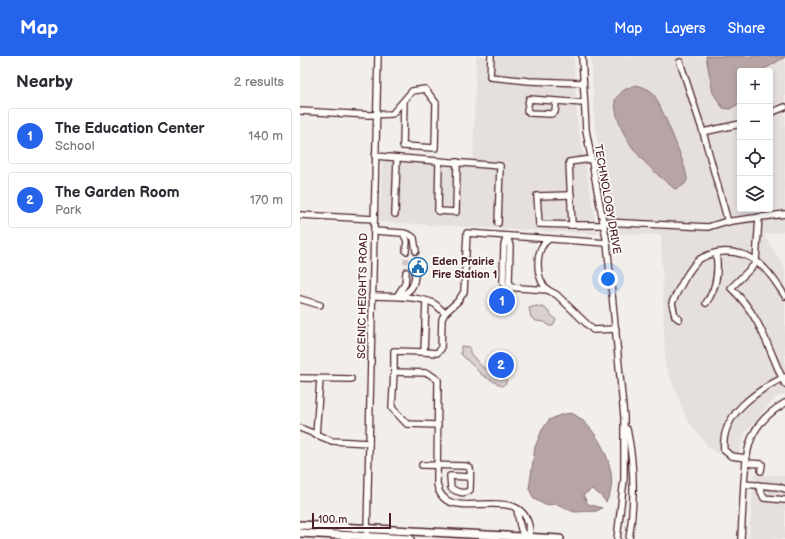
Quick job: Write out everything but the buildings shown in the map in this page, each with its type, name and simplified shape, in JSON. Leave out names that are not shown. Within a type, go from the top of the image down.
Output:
[{"type":"main road","points":[[300,525],[560,539]]},
{"type":"main road","points":[[300,533],[366,538],[410,539]]},
{"type":"street","name":"SCENIC HEIGHTS ROAD","points":[[366,538],[368,528],[378,56]]},
{"type":"street","points":[[491,56],[490,77],[529,81],[583,83]]},
{"type":"street","name":"TECHNOLOGY DRIVE","points":[[582,56],[584,103],[591,159],[607,243],[624,417],[624,479],[617,539]]},
{"type":"street","points":[[680,62],[703,132],[728,222]]},
{"type":"street","points":[[392,114],[412,91],[425,89],[434,98],[436,103],[435,148],[403,146],[404,101]]},
{"type":"street","points":[[556,101],[555,112],[551,114],[530,114],[527,111],[529,99],[584,103]]},
{"type":"street","points":[[773,112],[785,107]]},
{"type":"street","points":[[300,111],[376,115],[392,114],[404,118]]},
{"type":"street","points":[[703,132],[737,125]]},
{"type":"street","points":[[375,156],[500,166],[498,223]]},
{"type":"street","points":[[395,214],[397,158]]},
{"type":"street","points":[[572,225],[569,162],[591,159]]},
{"type":"street","points":[[439,161],[438,211],[456,212],[457,162]]},
{"type":"street","points":[[571,195],[537,196],[539,224],[708,227],[728,222],[785,214]]},
{"type":"street","points":[[300,216],[374,219]]},
{"type":"street","points":[[758,217],[756,262],[731,288],[745,301],[754,315],[784,380],[762,388],[740,407],[724,438],[724,450],[731,456],[762,464],[761,471]]},
{"type":"street","points":[[374,231],[403,233],[410,235],[414,238],[416,251]]},
{"type":"street","points":[[403,233],[407,241],[406,251]]},
{"type":"street","points":[[438,425],[407,424],[392,408],[394,351],[437,353],[442,348],[442,319],[445,313],[458,301],[464,292],[467,233],[607,243]]},
{"type":"street","points":[[507,236],[504,245],[503,282],[505,288],[548,290]]},
{"type":"street","points":[[550,239],[542,244],[540,252],[539,278],[543,285],[557,295],[593,330],[616,329]]},
{"type":"street","points":[[679,320],[676,316],[672,303],[675,295],[692,269],[700,260],[716,254],[736,252],[744,254],[765,269],[785,296]]},
{"type":"street","points":[[706,303],[711,297],[718,280],[716,254]]},
{"type":"street","points":[[397,296],[405,284],[406,272]]},
{"type":"street","points":[[397,296],[410,291],[414,285],[415,272]]},
{"type":"street","points":[[372,296],[397,296],[426,301],[432,303],[445,313]]},
{"type":"street","points":[[300,299],[320,305]]},
{"type":"street","points":[[424,352],[426,301]]},
{"type":"street","points":[[394,372],[428,373],[436,376],[439,384],[437,465],[438,489],[440,494],[448,502],[457,505],[499,503],[512,506],[522,513],[528,522],[530,531],[525,538],[520,531],[520,519],[517,510]]},
{"type":"street","points":[[300,378],[351,379]]},
{"type":"street","points":[[316,435],[320,379]]},
{"type":"street","points":[[741,539],[746,451],[756,428],[771,413],[785,403]]},
{"type":"street","name":"TECHNOLOGY DRIVE","points":[[624,417],[632,454],[635,480],[630,539]]},
{"type":"street","points":[[300,428],[332,441],[369,443]]},
{"type":"street","points":[[422,465],[466,466],[470,468],[470,477]]},
{"type":"street","points":[[744,484],[779,487],[785,489]]},
{"type":"street","points":[[758,485],[761,495],[764,498],[785,500]]},
{"type":"shaded area","points":[[476,56],[574,56],[577,122],[598,234],[379,222],[383,153],[473,159]]},
{"type":"shaded area","points":[[591,56],[785,56],[785,231],[764,235],[785,268],[785,394],[775,398],[745,433],[736,463],[711,450],[687,420],[665,364],[661,235],[614,234],[595,128]]},
{"type":"shaded area","points":[[706,56],[785,56],[766,68],[737,68],[737,105],[730,109],[723,108],[713,93]]},
{"type":"shaded area","points":[[635,85],[646,88],[652,92],[666,120],[686,174],[687,180],[684,185],[680,187],[675,189],[644,161],[634,150],[620,126],[616,113],[615,99],[624,90]]},
{"type":"shaded area","points":[[537,306],[545,308],[556,320],[553,326],[549,326],[545,322],[536,321],[531,317],[529,308]]},
{"type":"shaded area","points":[[461,346],[470,347],[470,353],[483,368],[495,369],[495,356],[508,358],[506,383],[502,386],[482,375],[461,354]]},
{"type":"shaded area","points":[[571,413],[590,427],[605,452],[609,465],[612,479],[611,491],[606,502],[592,489],[583,495],[588,504],[602,508],[597,511],[574,512],[556,504],[545,505],[534,499],[529,489],[535,447],[542,430],[549,420],[560,415]]},
{"type":"shaded area","points":[[754,474],[785,476],[785,539],[749,539]]},
{"type":"tunnel","points":[[406,251],[406,272]]},
{"type":"tunnel","points":[[415,273],[416,251]]},
{"type":"place","name":"Eden Prairie Fire Station 1","points":[[418,267]]},
{"type":"place","name":"The Education Center","points":[[502,301]]},
{"type":"place","name":"The Garden Room","points":[[501,365]]}]
